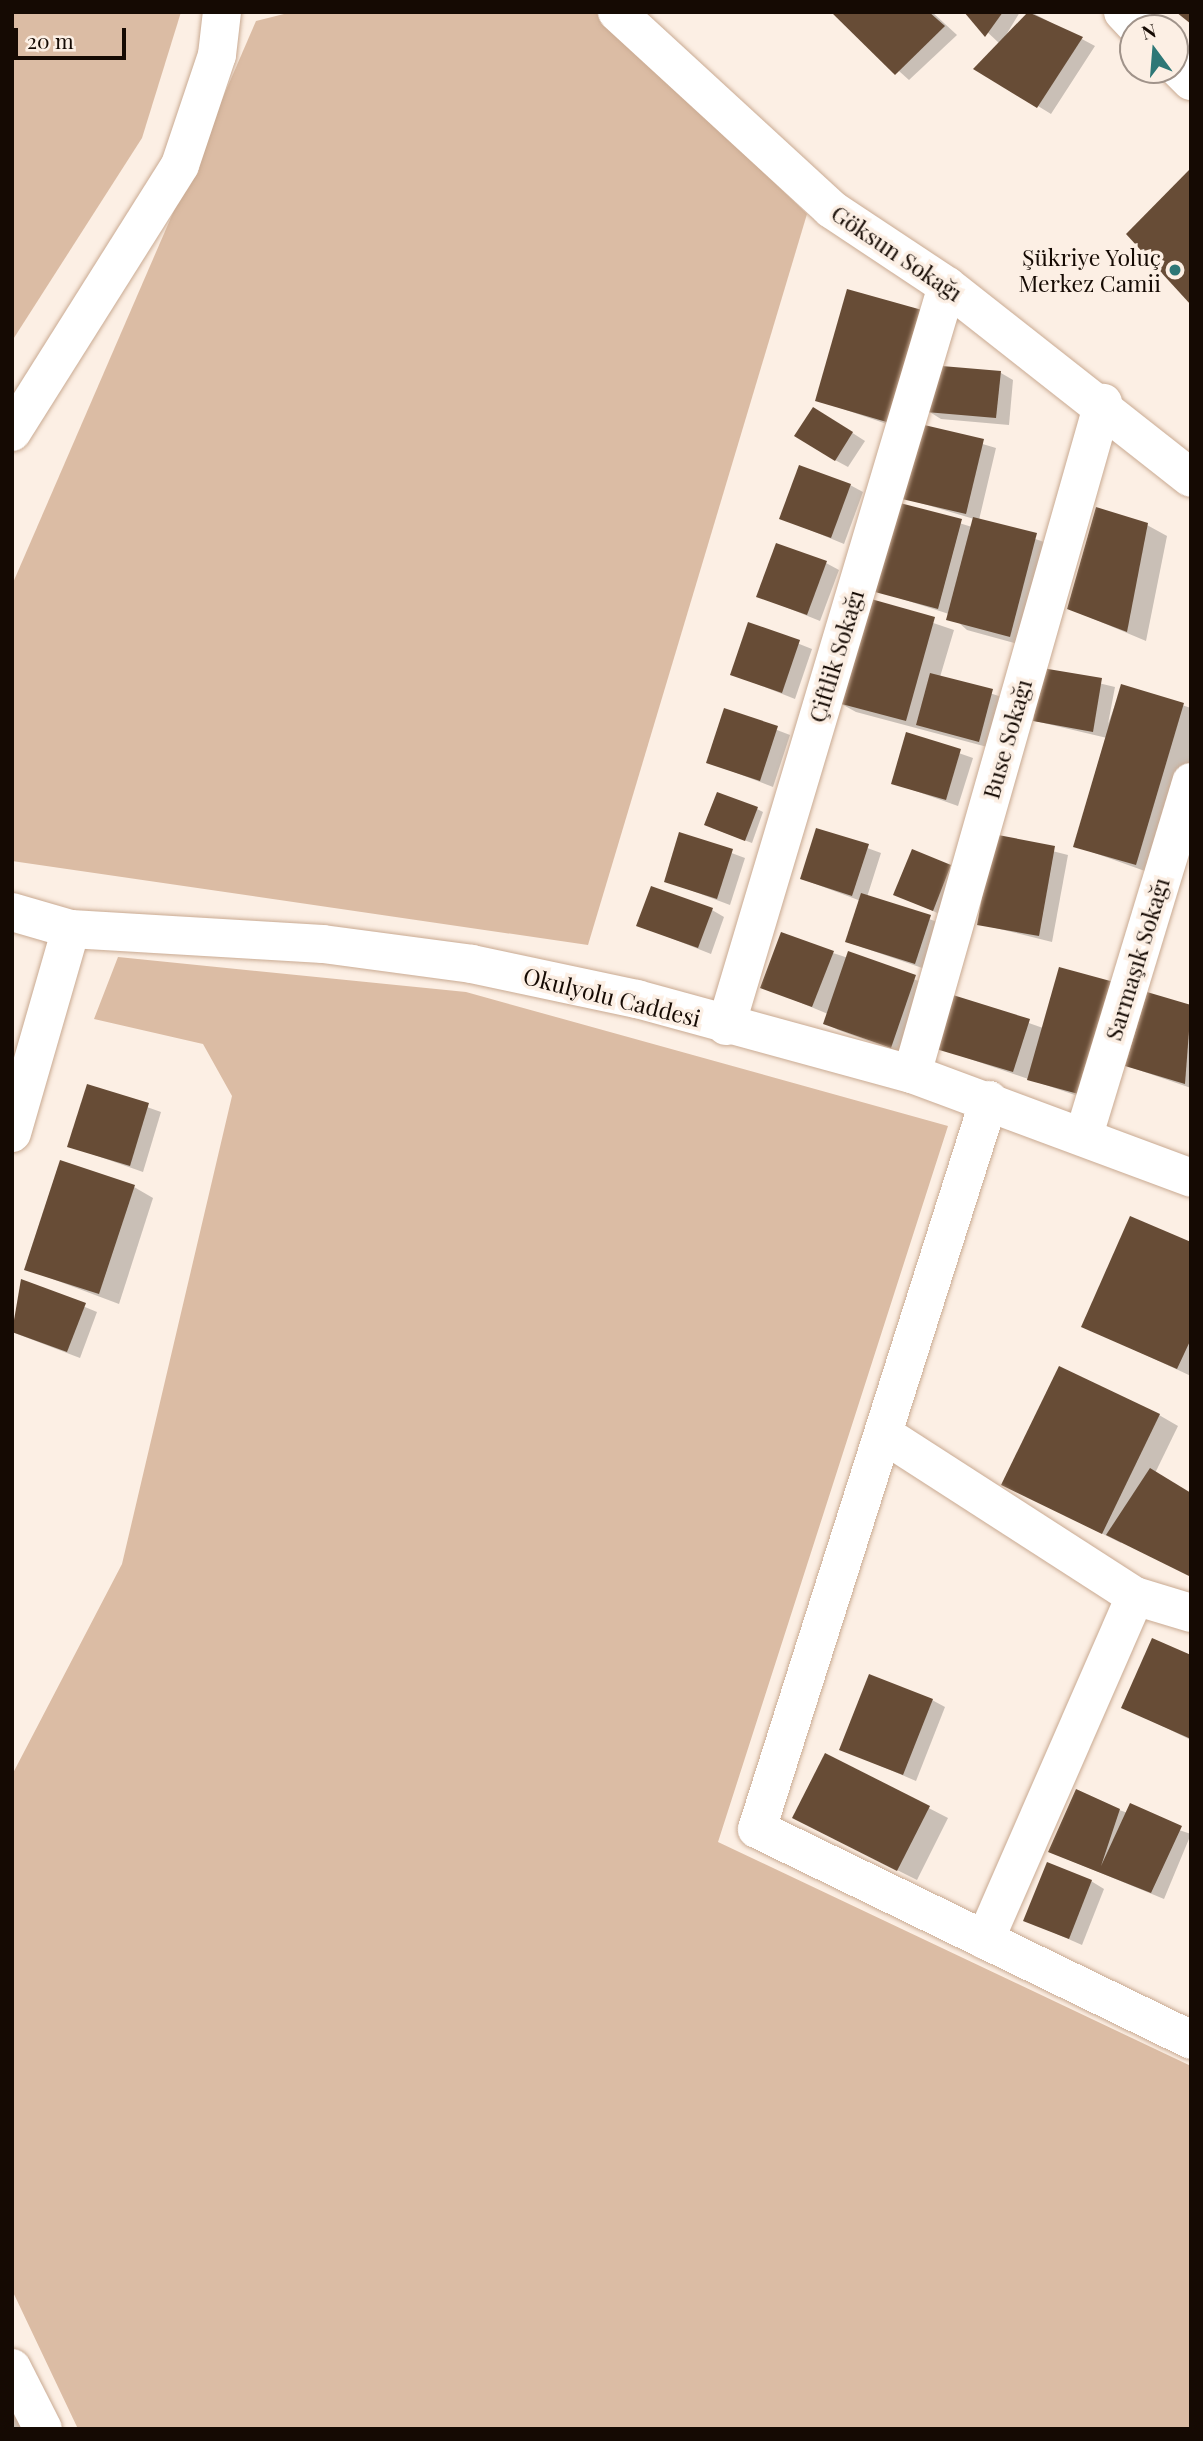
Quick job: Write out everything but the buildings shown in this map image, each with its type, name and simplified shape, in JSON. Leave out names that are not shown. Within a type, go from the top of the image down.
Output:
[{"type":"street","points":[[12,432],[180,165],[217,55],[222,12]]},
{"type":"street","name":"Göksun Sokağı","points":[[617,12],[831,209],[947,286],[1103,403],[1191,478]]},
{"type":"street","name":"Çiftlik Sokağı","points":[[726,1026],[947,286]]},
{"type":"street","name":"Buse Sokağı","points":[[912,1074],[1103,403]]},
{"type":"street","name":"Sarmaşık Sokağı","points":[[1084,1135],[1191,782]]},
{"type":"street","name":"Okulyolu Caddesi","points":[[12,912],[71,929],[323,944],[472,964],[637,999],[726,1026],[912,1074],[1084,1135],[1191,1178]]},
{"type":"street","points":[[12,1133],[71,929]]},
{"type":"street","points":[[989,1100],[885,1435],[757,1829],[1191,2040]]},
{"type":"street","points":[[885,1435],[1135,1596],[1191,1613]]},
{"type":"street","points":[[985,1940],[1135,1596]]},
{"type":"street","points":[[12,2368],[43,2429]]},
{"type":"shaded area","points":[[12,12],[181,12],[142,138],[12,341]]},
{"type":"shaded area","points":[[292,12],[595,12],[807,214],[588,945],[12,861],[12,585],[256,21]]},
{"type":"shaded area","points":[[118,957],[466,992],[948,1126],[718,1842],[1191,2066],[1191,2429],[78,2429],[12,2290],[12,1775],[122,1564],[232,1096],[203,1044],[94,1019]]},
{"type":"place","name":"Şükriye Yoluç Merkez Camii","points":[[1175,270]]}]
